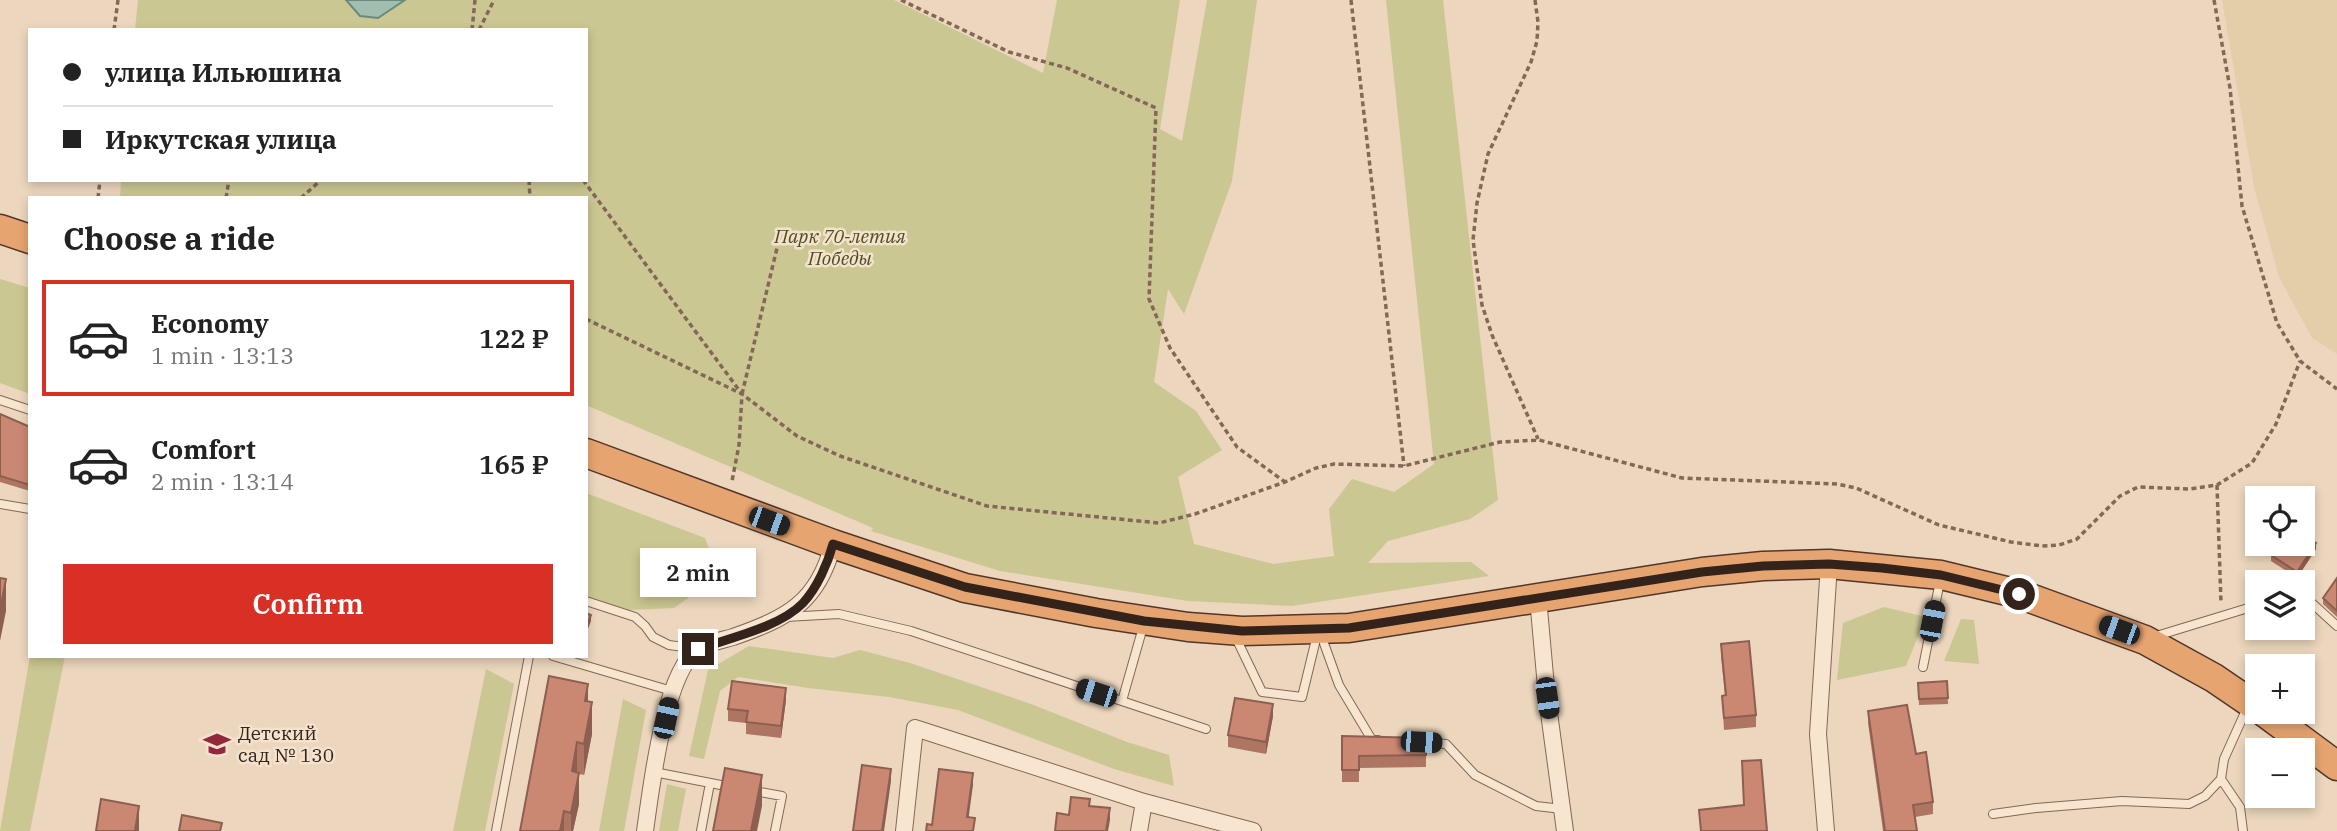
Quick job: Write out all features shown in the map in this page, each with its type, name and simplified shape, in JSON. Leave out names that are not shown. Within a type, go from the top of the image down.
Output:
[{"type":"highway","points":[[0,229],[28,238]]},
{"type":"highway","points":[[588,454],[833,544],[965,587],[1144,621],[1232,630],[1349,628],[1702,572],[1763,566],[1829,564],[1941,575],[2019,594],[2145,640],[2214,678],[2245,699]]},
{"type":"highway","points":[[2280,724],[2337,766]]},
{"type":"street","points":[[645,831],[654,772],[672,691],[682,669],[698,649],[770,624],[803,603],[828,564],[833,544]]},
{"type":"street","points":[[1826,831],[1818,734],[1829,564]]},
{"type":"street","points":[[1538,598],[1547,698],[1565,831]]},
{"type":"street","points":[[904,831],[915,728],[1144,802],[1253,831]]},
{"type":"street","points":[[1139,831],[1144,802]]},
{"type":"lane","points":[[0,400],[28,410]]},
{"type":"lane","points":[[0,504],[28,509]]},
{"type":"lane","points":[[1923,667],[1941,575]]},
{"type":"lane","points":[[588,602],[635,617],[653,637],[669,645],[698,649]]},
{"type":"lane","points":[[2315,606],[2337,626]]},
{"type":"lane","points":[[2145,640],[2245,609]]},
{"type":"lane","points":[[783,617],[839,614],[912,631],[1206,729]]},
{"type":"lane","points":[[1122,701],[1144,621]]},
{"type":"lane","points":[[1232,630],[1262,692],[1302,697],[1319,629]]},
{"type":"lane","points":[[1319,629],[1339,685],[1372,740],[1384,740]]},
{"type":"lane","points":[[496,831],[529,658]]},
{"type":"lane","points":[[560,658],[672,691]]},
{"type":"lane","points":[[1993,814],[2122,801],[2189,804],[2204,796],[2221,779],[2224,759],[2246,724]]},
{"type":"lane","points":[[1409,742],[1446,744],[1475,775],[1536,806],[1562,809]]},
{"type":"lane","points":[[654,772],[782,796],[775,831]]},
{"type":"lane","points":[[2221,779],[2240,807],[2243,831]]},
{"type":"lane","points":[[702,831],[710,783]]},
{"type":"path","points":[[114,28],[118,0]]},
{"type":"path","points":[[472,28],[475,0]]},
{"type":"path","points":[[479,28],[494,0]]},
{"type":"path","points":[[901,0],[1009,52],[1067,68],[1156,108],[1149,299],[1170,348],[1237,447],[1285,482]]},
{"type":"path","points":[[1352,0],[1404,466]]},
{"type":"path","points":[[1535,0],[1537,41],[1531,62],[1488,155],[1477,204],[1473,240],[1482,305],[1492,335],[1539,440]]},
{"type":"path","points":[[2214,0],[2230,88],[2242,206],[2277,323],[2300,361],[2337,389]]},
{"type":"path","points":[[304,196],[319,182]]},
{"type":"path","points":[[584,182],[743,394]]},
{"type":"path","points":[[727,505],[739,445],[743,394],[777,248]]},
{"type":"path","points":[[588,320],[743,394],[797,436],[840,456],[987,506],[1159,523],[1195,514],[1316,468],[1334,464],[1404,466],[1500,442],[1539,440],[1682,478],[1837,484],[1856,488],[1939,525],[2011,542],[2042,546],[2059,545],[2077,538],[2120,496],[2138,488],[2190,489],[2217,485],[2252,463],[2276,424],[2300,361]]},
{"type":"path","points":[[2217,485],[2222,616]]},
{"type":"shaded area","points":[[346,0],[405,0],[378,18],[360,16]]},
{"type":"shaded area","points":[[2222,0],[2337,0],[2337,354],[2312,338],[2279,277],[2254,187]]},
{"type":"green space","name":"Парк 70-летия Победы","points":[[138,0],[894,0],[1043,73],[1057,0],[1180,0],[1160,129],[1182,141],[1207,0],[1257,0],[1232,181],[1184,314],[1168,289],[1154,382],[1196,411],[1222,450],[1178,477],[1194,544],[1273,564],[1334,556],[1329,509],[1352,479],[1394,492],[1434,464],[1386,0],[1443,0],[1498,500],[1470,519],[1388,541],[1368,563],[1471,562],[1489,576],[1292,606],[1188,601],[1000,571],[871,531],[873,528],[588,406],[588,196],[120,196],[121,182],[588,182],[588,28],[135,28]]},
{"type":"green space","points":[[0,279],[28,287],[28,393],[0,383]]},
{"type":"green space","points":[[588,494],[705,538],[719,576],[674,608],[628,610],[588,597]]},
{"type":"green space","points":[[1884,607],[1926,617],[1906,666],[1837,680],[1843,623]]},
{"type":"green space","points":[[1961,619],[1974,620],[1979,664],[1944,661]]},
{"type":"green space","points":[[749,646],[833,658],[860,650],[910,663],[1169,755],[1174,786],[1114,769],[958,710],[889,697],[738,677],[720,691],[704,759],[689,756],[708,670]]},
{"type":"green space","points":[[30,658],[65,658],[30,831],[0,831]]},
{"type":"green space","points":[[486,669],[514,684],[485,831],[453,831]]},
{"type":"green space","points":[[623,699],[646,710],[624,831],[599,831]]},
{"type":"green space","points":[[667,784],[686,789],[678,831],[659,831]]},
{"type":"building","points":[[0,414],[28,426],[28,484],[0,476]]},
{"type":"building","points":[[2273,556],[2307,556],[2298,570]]},
{"type":"building","points":[[0,578],[6,579],[0,610]]},
{"type":"building","points":[[2337,578],[2337,611],[2323,598]]},
{"type":"building","points":[[1749,641],[1756,715],[1724,718],[1722,696],[1726,695],[1721,644]]},
{"type":"building","points":[[549,676],[588,684],[585,701],[592,702],[584,744],[577,742],[572,771],[579,773],[571,813],[564,811],[560,831],[520,831]]},
{"type":"building","points":[[732,681],[786,688],[781,726],[746,722],[748,711],[728,709]]},
{"type":"building","points":[[1947,681],[1948,698],[1919,699],[1918,683]]},
{"type":"building","points":[[1235,698],[1273,704],[1266,742],[1228,735]]},
{"type":"building","points":[[1907,705],[1916,754],[1926,752],[1933,802],[1913,805],[1917,831],[1885,831],[1868,711]]},
{"type":"building","points":[[1342,736],[1426,738],[1426,755],[1359,756],[1359,770],[1342,770]]},
{"type":"building","points":[[1761,760],[1767,831],[1701,831],[1699,810],[1744,805],[1742,761]]},
{"type":"building","points":[[862,765],[891,769],[882,831],[853,831]]},
{"type":"building","points":[[725,768],[762,775],[751,831],[713,831]]},
{"type":"building","points":[[939,769],[973,773],[967,817],[975,818],[973,831],[926,831],[927,824],[932,825]]},
{"type":"building","points":[[1071,797],[1090,799],[1089,806],[1110,808],[1106,831],[1055,831],[1057,813],[1069,815]]},
{"type":"building","points":[[101,799],[139,806],[135,831],[96,831]]},
{"type":"building","points":[[182,815],[222,823],[220,831],[179,831]]},
{"type":"place","name":"Детский сад № 130","points":[[217,744]]},
{"type":"route","points":[[698,649],[770,624],[803,603],[828,564],[833,544],[965,587],[1144,621],[1242,631],[1349,628],[1702,572],[1763,566],[1829,564],[1882,568],[1941,575],[2019,594]]}]
